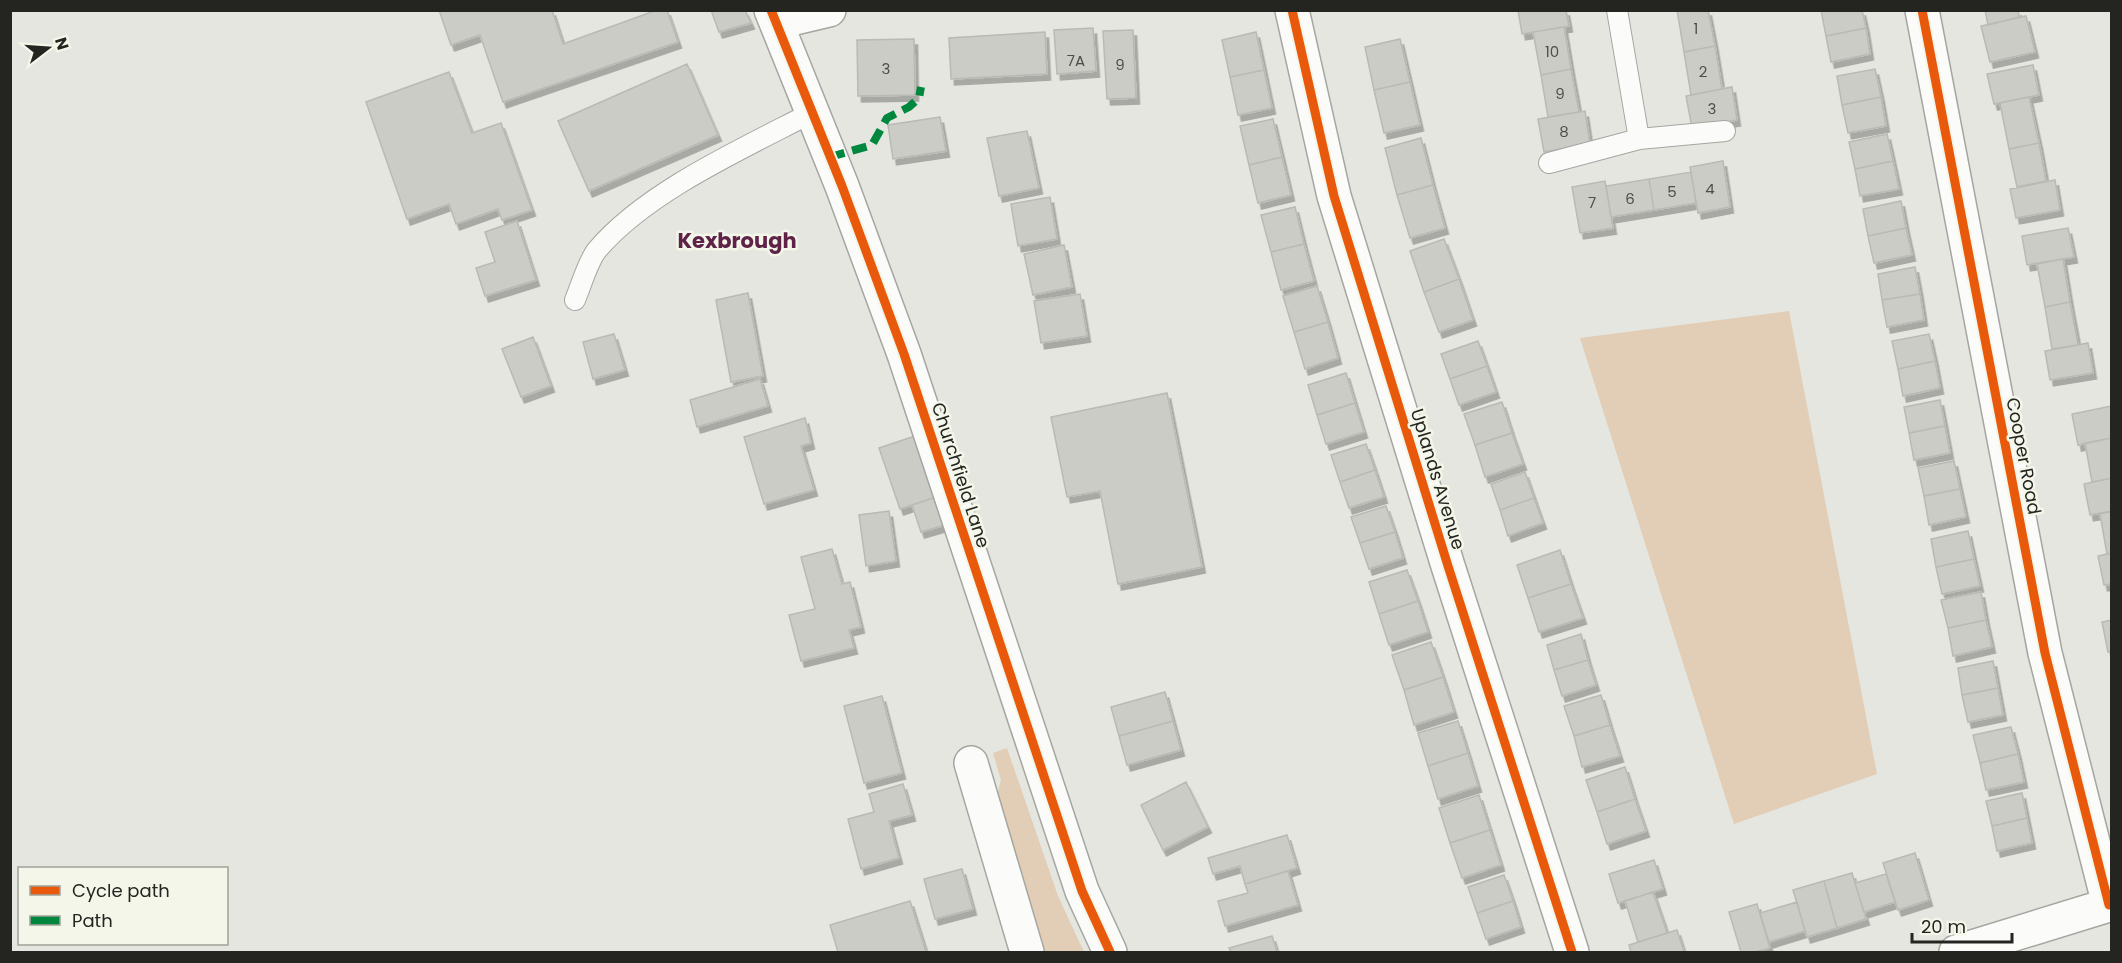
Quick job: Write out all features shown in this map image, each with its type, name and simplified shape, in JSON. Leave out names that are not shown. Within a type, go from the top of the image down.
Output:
[{"type":"street","points":[[774,18],[795,18],[829,10]]},
{"type":"street","name":"Uplands Avenue","points":[[1292,10],[1338,207],[1448,566],[1572,952]]},
{"type":"street","name":"Cooper Road","points":[[1922,10],[2045,653],[2110,905]]},
{"type":"street","name":"Churchfield Lane","points":[[774,18],[842,186],[904,354],[1082,891],[1110,952]]},
{"type":"street","points":[[970,763],[1027,952]]},
{"type":"street","points":[[1956,952],[2110,905]]},
{"type":"lane","points":[[1617,10],[1640,139]]},
{"type":"lane","points":[[575,300],[595,251],[637,212],[695,175],[813,112]]},
{"type":"lane","points":[[1549,163],[1640,139],[1725,130]]},
{"type":"shaded area","points":[[1789,311],[1877,774],[1734,824],[1580,338]]},
{"type":"shaded area","points":[[1007,748],[1058,896],[1084,952],[1041,952],[997,795],[1001,780],[993,753]]},
{"type":"building","points":[[439,10],[552,10],[563,44],[657,10],[667,10],[678,42],[503,102],[480,35],[451,45]]},
{"type":"building","points":[[711,10],[745,10],[751,23],[719,32]]},
{"type":"building","points":[[1518,10],[1566,10],[1569,26],[1522,34]]},
{"type":"building","points":[[1677,10],[1708,10],[1715,46],[1684,52]]},
{"type":"building","points":[[1821,10],[1862,10],[1866,28],[1826,36]]},
{"type":"building","points":[[1985,10],[2018,10],[2019,17],[1988,25]]},
{"type":"building","points":[[2026,16],[2035,52],[1990,62],[1981,26]]},
{"type":"building","points":[[1564,27],[1571,69],[1541,75],[1533,32]]},
{"type":"building","points":[[1093,28],[1096,71],[1057,74],[1054,30]]},
{"type":"building","points":[[1866,28],[1870,54],[1831,62],[1826,36]]},
{"type":"building","points":[[1133,30],[1136,98],[1107,99],[1103,31]]},
{"type":"building","points":[[1045,32],[1047,74],[951,79],[949,38]]},
{"type":"building","points":[[1256,32],[1264,70],[1230,77],[1222,40]]},
{"type":"building","points":[[914,39],[915,95],[858,96],[857,40]]},
{"type":"building","points":[[1400,39],[1410,82],[1374,90],[1365,47]]},
{"type":"building","points":[[1715,46],[1722,89],[1691,95],[1684,52]]},
{"type":"building","points":[[687,64],[718,135],[589,191],[558,121]]},
{"type":"building","points":[[2033,65],[2039,95],[1994,104],[1987,74]]},
{"type":"building","points":[[1571,69],[1579,112],[1548,117],[1541,75]]},
{"type":"building","points":[[1875,69],[1881,97],[1842,105],[1837,76]]},
{"type":"building","points":[[1264,70],[1272,108],[1238,115],[1230,77]]},
{"type":"building","points":[[449,72],[472,133],[501,123],[532,210],[502,220],[498,209],[456,224],[449,204],[407,219],[366,102]]},
{"type":"building","points":[[1410,82],[1420,125],[1384,133],[1374,90]]},
{"type":"building","points":[[1732,87],[1737,120],[1692,128],[1686,96]]},
{"type":"building","points":[[1881,97],[1886,126],[1848,133],[1842,105]]},
{"type":"building","points":[[2029,97],[2039,143],[2009,149],[2000,103]]},
{"type":"building","points":[[1585,111],[1590,144],[1544,152],[1538,119]]},
{"type":"building","points":[[940,117],[946,151],[893,159],[888,125]]},
{"type":"building","points":[[1273,119],[1282,157],[1249,165],[1240,126]]},
{"type":"building","points":[[1027,131],[1039,188],[999,196],[987,138]]},
{"type":"building","points":[[1887,134],[1893,161],[1855,169],[1849,142]]},
{"type":"building","points":[[1421,138],[1433,185],[1397,195],[1385,148]]},
{"type":"building","points":[[2039,143],[2046,181],[2017,187],[2009,149]]},
{"type":"building","points":[[1282,157],[1291,195],[1258,203],[1249,165]]},
{"type":"building","points":[[1723,161],[1730,207],[1698,213],[1690,167]]},
{"type":"building","points":[[1893,161],[1899,189],[1860,196],[1855,169]]},
{"type":"building","points":[[1691,172],[1696,203],[1654,210],[1649,179]]},
{"type":"building","points":[[1649,179],[1654,210],[1611,217],[1606,186]]},
{"type":"building","points":[[2055,180],[2060,210],[2016,218],[2010,189]]},
{"type":"building","points":[[1605,181],[1613,228],[1580,233],[1572,187]]},
{"type":"building","points":[[1433,185],[1445,228],[1410,238],[1397,195]]},
{"type":"building","points":[[1050,197],[1057,239],[1018,246],[1011,204]]},
{"type":"building","points":[[1901,201],[1906,228],[1868,236],[1863,209]]},
{"type":"building","points":[[1295,207],[1304,244],[1271,252],[1261,215]]},
{"type":"building","points":[[517,221],[536,280],[485,296],[476,268],[495,262],[485,232]]},
{"type":"building","points":[[1906,228],[1912,255],[1874,263],[1868,236]]},
{"type":"building","points":[[2068,228],[2074,257],[2027,265],[2022,236]]},
{"type":"building","points":[[1444,239],[1459,279],[1424,292],[1410,251]]},
{"type":"building","points":[[1304,244],[1314,281],[1281,290],[1271,252]]},
{"type":"building","points":[[1064,245],[1072,287],[1033,295],[1024,254]]},
{"type":"building","points":[[2063,259],[2070,302],[2045,307],[2037,264]]},
{"type":"building","points":[[1915,267],[1920,294],[1882,300],[1878,274]]},
{"type":"building","points":[[1459,279],[1473,320],[1439,332],[1424,292]]},
{"type":"building","points":[[1317,286],[1328,322],[1294,332],[1283,296]]},
{"type":"building","points":[[748,293],[763,376],[731,382],[716,300]]},
{"type":"building","points":[[1080,294],[1087,336],[1041,343],[1034,301]]},
{"type":"building","points":[[1920,294],[1924,320],[1887,327],[1882,300]]},
{"type":"building","points":[[2070,302],[2078,345],[2052,349],[2045,307]]},
{"type":"building","points":[[1328,322],[1338,358],[1305,369],[1294,332]]},
{"type":"building","points":[[614,334],[625,370],[593,379],[583,342]]},
{"type":"building","points":[[1929,334],[1935,361],[1898,369],[1892,341]]},
{"type":"building","points":[[533,337],[551,386],[521,397],[502,349]]},
{"type":"building","points":[[1478,341],[1487,366],[1450,379],[1441,354]]},
{"type":"building","points":[[2088,343],[2093,373],[2050,380],[2045,351]]},
{"type":"building","points":[[1935,361],[1940,388],[1903,396],[1898,369]]},
{"type":"building","points":[[1487,366],[1496,392],[1459,405],[1450,379]]},
{"type":"building","points":[[1346,373],[1355,403],[1317,415],[1308,385]]},
{"type":"building","points":[[760,379],[768,406],[697,427],[690,400]]},
{"type":"building","points":[[1167,393],[1202,567],[1118,584],[1100,491],[1067,497],[1051,417]]},
{"type":"building","points":[[1940,400],[1945,426],[1909,433],[1904,407]]},
{"type":"building","points":[[1502,402],[1512,433],[1475,445],[1464,414]]},
{"type":"building","points":[[1355,403],[1364,432],[1326,444],[1317,415]]},
{"type":"building","points":[[2112,406],[2112,438],[2078,445],[2072,414]]},
{"type":"building","points":[[805,418],[811,443],[801,446],[814,490],[764,504],[744,437]]},
{"type":"building","points":[[1945,426],[1950,453],[1914,460],[1909,433]]},
{"type":"building","points":[[1512,433],[1523,464],[1485,477],[1475,445]]},
{"type":"building","points":[[915,436],[936,497],[900,509],[879,448]]},
{"type":"building","points":[[2112,438],[2112,478],[2092,482],[2085,443]]},
{"type":"building","points":[[1366,444],[1375,470],[1340,482],[1331,455]]},
{"type":"building","points":[[1954,461],[1960,489],[1924,496],[1918,468]]},
{"type":"building","points":[[1375,470],[1384,497],[1349,508],[1340,482]]},
{"type":"building","points":[[1525,472],[1534,498],[1500,510],[1491,484]]},
{"type":"building","points":[[2112,478],[2112,511],[2090,515],[2084,484]]},
{"type":"building","points":[[1960,489],[1966,517],[1929,525],[1924,496]]},
{"type":"building","points":[[936,497],[945,525],[921,532],[912,505]]},
{"type":"building","points":[[1534,498],[1543,523],[1508,536],[1500,510]]},
{"type":"building","points":[[1386,506],[1395,532],[1360,543],[1351,517]]},
{"type":"building","points":[[889,511],[896,561],[866,566],[859,515]]},
{"type":"building","points":[[2112,511],[2112,553],[2107,554],[2100,514]]},
{"type":"building","points":[[1968,531],[1974,559],[1936,567],[1931,539]]},
{"type":"building","points":[[1395,532],[1403,558],[1369,569],[1360,543]]},
{"type":"building","points":[[832,549],[842,584],[850,582],[861,627],[849,630],[854,648],[801,661],[789,615],[815,609],[801,557]]},
{"type":"building","points":[[1560,550],[1571,584],[1528,598],[1517,565]]},
{"type":"building","points":[[2112,553],[2112,584],[2104,585],[2098,556]]},
{"type":"building","points":[[1974,559],[1980,586],[1942,594],[1936,567]]},
{"type":"building","points":[[1407,570],[1418,601],[1379,614],[1369,582]]},
{"type":"building","points":[[1571,584],[1583,618],[1539,632],[1528,598]]},
{"type":"building","points":[[1981,592],[1986,620],[1948,628],[1941,600]]},
{"type":"building","points":[[1418,601],[1428,632],[1389,645],[1379,614]]},
{"type":"building","points":[[1986,620],[1992,647],[1953,656],[1948,628]]},
{"type":"building","points":[[2112,620],[2112,651],[2108,652],[2102,622]]},
{"type":"building","points":[[1581,634],[1588,660],[1554,670],[1547,645]]},
{"type":"building","points":[[1431,642],[1443,677],[1404,690],[1392,655]]},
{"type":"building","points":[[1588,660],[1596,685],[1562,696],[1554,670]]},
{"type":"building","points":[[1993,661],[1998,688],[1962,695],[1958,668]]},
{"type":"building","points":[[1443,677],[1454,712],[1414,725],[1404,690]]},
{"type":"building","points":[[1998,688],[2003,715],[1968,722],[1962,695]]},
{"type":"building","points":[[1165,692],[1173,721],[1119,736],[1111,707]]},
{"type":"building","points":[[1601,695],[1610,725],[1574,736],[1564,706]]},
{"type":"building","points":[[882,696],[902,773],[864,783],[844,706]]},
{"type":"building","points":[[1173,721],[1181,750],[1127,765],[1119,736]]},
{"type":"building","points":[[1458,721],[1468,753],[1428,766],[1418,733]]},
{"type":"building","points":[[1610,725],[1620,756],[1582,767],[1574,736]]},
{"type":"building","points":[[2011,727],[2018,754],[1980,763],[1973,735]]},
{"type":"building","points":[[1468,753],[1478,786],[1438,799],[1428,766]]},
{"type":"building","points":[[2018,754],[2024,782],[1986,790],[1980,763]]},
{"type":"building","points":[[1625,767],[1635,799],[1597,812],[1586,780]]},
{"type":"building","points":[[1186,782],[1208,827],[1163,850],[1141,805]]},
{"type":"building","points":[[903,784],[912,815],[889,821],[899,858],[861,869],[848,819],[874,812],[869,794]]},
{"type":"building","points":[[2022,793],[2027,818],[1992,826],[1986,801]]},
{"type":"building","points":[[1479,795],[1490,830],[1450,843],[1439,808]]},
{"type":"building","points":[[1635,799],[1646,831],[1607,844],[1597,812]]},
{"type":"building","points":[[2027,818],[2032,843],[1997,851],[1992,826]]},
{"type":"building","points":[[1490,830],[1501,865],[1462,878],[1450,843]]},
{"type":"building","points":[[1287,835],[1297,868],[1245,884],[1240,866],[1213,874],[1208,858]]},
{"type":"building","points":[[1915,853],[1929,900],[1898,910],[1883,863]]},
{"type":"building","points":[[1654,860],[1663,889],[1618,903],[1609,874]]},
{"type":"building","points":[[962,869],[973,909],[935,919],[924,879]]},
{"type":"building","points":[[1288,871],[1298,905],[1225,926],[1218,901],[1248,893],[1245,884]]},
{"type":"building","points":[[1852,873],[1866,919],[1837,928],[1824,881]]},
{"type":"building","points":[[1886,874],[1895,902],[1864,912],[1855,883]]},
{"type":"building","points":[[1504,875],[1513,901],[1477,913],[1468,887]]},
{"type":"building","points":[[1824,881],[1837,928],[1807,937],[1793,890]]},
{"type":"building","points":[[1653,892],[1667,933],[1638,942],[1625,901]]},
{"type":"building","points":[[910,901],[926,952],[838,952],[830,925]]},
{"type":"building","points":[[1513,901],[1521,927],[1486,939],[1477,913]]},
{"type":"building","points":[[1797,902],[1805,931],[1769,942],[1760,913]]},
{"type":"building","points":[[1757,904],[1770,948],[1755,952],[1741,952],[1729,912]]},
{"type":"building","points":[[1677,930],[1684,952],[1631,952],[1629,945]]},
{"type":"building","points":[[1272,936],[1277,952],[1231,952],[1229,948]]},
{"type":"marked path","points":[[830,157],[872,145],[887,118],[909,107],[919,98],[921,87]]},
{"type":"cycle path","points":[[771,10],[842,186],[904,354],[1082,891],[1110,952]]},
{"type":"cycle path","points":[[1292,10],[1334,196],[1448,566],[1572,952]]},
{"type":"cycle path","points":[[1922,10],[2045,653],[2109,905]]},
{"type":"district","name":"Kexbrough","points":[[737,240]]}]
